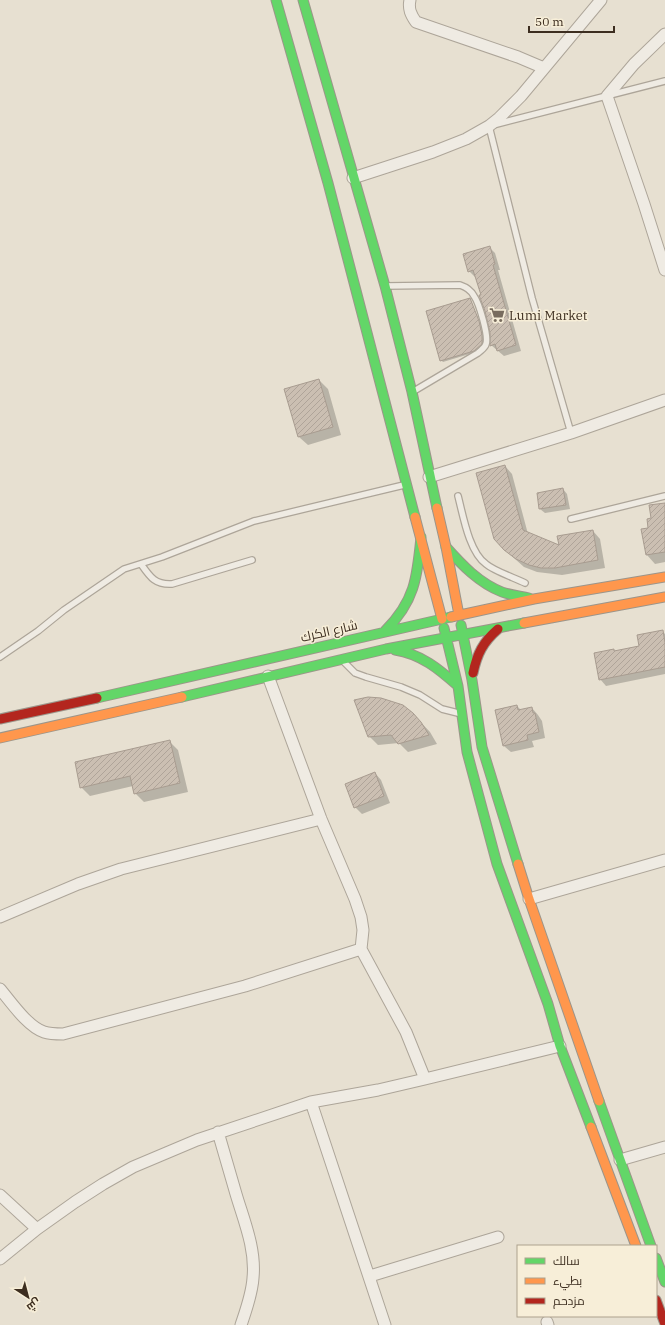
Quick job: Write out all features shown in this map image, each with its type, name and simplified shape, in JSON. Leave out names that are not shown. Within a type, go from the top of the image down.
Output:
[{"type":"main road","points":[[276,0],[328,183],[442,619],[458,686],[467,752],[497,864],[548,1004],[560,1046],[636,1245]]},
{"type":"main road","points":[[303,0],[385,286],[412,392],[446,548],[472,680],[482,747],[529,899],[620,1160],[652,1245]]},
{"type":"main road","points":[[385,631],[407,605],[412,593],[416,577],[421,537]]},
{"type":"main road","points":[[446,548],[462,565],[481,571],[491,587],[504,592],[534,599]]},
{"type":"main road","name":"شارع الكرك","points":[[0,719],[459,615],[534,599],[665,576]]},
{"type":"main road","points":[[0,738],[386,649],[665,597]]},
{"type":"main road","points":[[472,680],[478,652],[488,637],[498,629]]},
{"type":"main road","points":[[386,649],[401,650],[414,654],[433,665],[458,686]]},
{"type":"main road","points":[[35,710],[39,729]]},
{"type":"main road","points":[[657,1261],[665,1282]]},
{"type":"main road","points":[[657,1303],[665,1324]]},
{"type":"street","points":[[410,0],[410,13],[416,22],[518,57],[544,68]]},
{"type":"street","points":[[353,178],[433,152],[466,139],[489,126],[507,111],[601,0]]},
{"type":"street","points":[[665,34],[634,64],[607,96],[665,270]]},
{"type":"street","points":[[430,477],[665,400]]},
{"type":"street","points":[[268,676],[321,819],[355,899],[361,917],[363,930],[361,949],[406,1032],[426,1079]]},
{"type":"street","points":[[0,917],[78,884],[121,869],[321,819]]},
{"type":"street","points":[[529,899],[665,860]]},
{"type":"street","points":[[0,989],[34,1026],[42,1031],[63,1034],[245,986],[361,949]]},
{"type":"street","points":[[0,1259],[37,1229],[103,1184],[133,1168],[218,1132],[311,1102],[378,1090],[560,1046]]},
{"type":"street","points":[[311,1102],[385,1325]]},
{"type":"street","points":[[218,1132],[251,1244],[253,1277],[251,1292],[242,1325]]},
{"type":"street","points":[[620,1160],[665,1147]]},
{"type":"street","points":[[0,1195],[37,1229]]},
{"type":"street","points":[[370,1276],[498,1237]]},
{"type":"lane","points":[[571,432],[532,298],[489,126],[665,81]]},
{"type":"lane","points":[[385,286],[464,286],[471,292],[477,302],[487,338],[485,347],[478,353],[412,392]]},
{"type":"lane","points":[[0,657],[38,631],[64,610],[124,569],[254,521],[406,484]]},
{"type":"lane","points":[[458,496],[470,540],[478,555],[481,571],[525,583]]},
{"type":"lane","points":[[571,520],[665,496]]},
{"type":"lane","points":[[141,564],[157,583],[172,584],[252,560]]},
{"type":"lane","points":[[343,660],[355,673],[414,692],[442,709],[462,714]]},
{"type":"building","points":[[490,246],[495,264],[493,265],[516,345],[497,351],[495,344],[490,346],[490,333],[485,311],[479,295],[481,295],[473,270],[468,272],[463,254]]},
{"type":"building","points":[[470,298],[479,321],[482,344],[474,351],[440,361],[426,311]]},
{"type":"building","points":[[319,379],[333,427],[298,437],[284,389]]},
{"type":"building","points":[[505,465],[523,530],[559,545],[557,536],[593,530],[598,560],[555,568],[541,568],[529,565],[516,559],[504,550],[494,539],[476,473]]},
{"type":"building","points":[[563,488],[566,505],[539,509],[537,493]]},
{"type":"building","points":[[665,503],[665,552],[646,555],[641,529],[648,528],[647,519],[651,518],[649,505]]},
{"type":"building","points":[[663,630],[665,643],[665,667],[599,680],[594,653],[639,646],[637,635]]},
{"type":"building","points":[[368,697],[381,698],[403,705],[421,722],[429,735],[398,744],[391,735],[368,737],[354,700]]},
{"type":"building","points":[[517,705],[518,710],[532,707],[533,713],[535,713],[539,732],[527,735],[528,740],[503,746],[495,710]]},
{"type":"building","points":[[170,740],[180,783],[134,794],[130,776],[80,788],[75,762]]},
{"type":"building","points":[[375,772],[384,796],[354,808],[345,784]]},
{"type":"traffic: fast","points":[[276,0],[328,183],[415,517]]},
{"type":"traffic: fast","points":[[303,0],[385,286],[412,392],[437,508]]},
{"type":"traffic: fast","points":[[385,631],[395,620],[409,599],[416,577],[421,537]]},
{"type":"traffic: fast","points":[[446,547],[465,567],[486,584],[505,593],[529,598]]},
{"type":"traffic: fast","points":[[97,698],[451,617]]},
{"type":"traffic: fast","points":[[182,697],[386,649],[524,623]]},
{"type":"traffic: fast","points":[[461,625],[472,680],[482,747],[518,864]]},
{"type":"traffic: fast","points":[[444,628],[458,686],[467,752],[497,864],[548,1004],[560,1046],[591,1127]]},
{"type":"traffic: fast","points":[[395,650],[413,655],[429,663],[458,686]]},
{"type":"traffic: fast","points":[[599,1101],[651,1245]]},
{"type":"traffic: fast","points":[[657,1261],[665,1282]]},
{"type":"traffic: slow","points":[[437,508],[459,615]]},
{"type":"traffic: slow","points":[[415,517],[442,619]]},
{"type":"traffic: slow","points":[[451,617],[534,599],[665,577]]},
{"type":"traffic: slow","points":[[524,623],[665,597]]},
{"type":"traffic: slow","points":[[0,738],[182,697]]},
{"type":"traffic: slow","points":[[518,864],[599,1101]]},
{"type":"traffic: slow","points":[[591,1127],[636,1245]]},
{"type":"traffic: jam","points":[[473,673],[476,660],[481,649],[498,629]]},
{"type":"traffic: jam","points":[[0,719],[97,698]]},
{"type":"traffic: jam","points":[[657,1303],[665,1324]]},
{"type":"place","name":"Lumi Market","points":[[497,315]]}]
